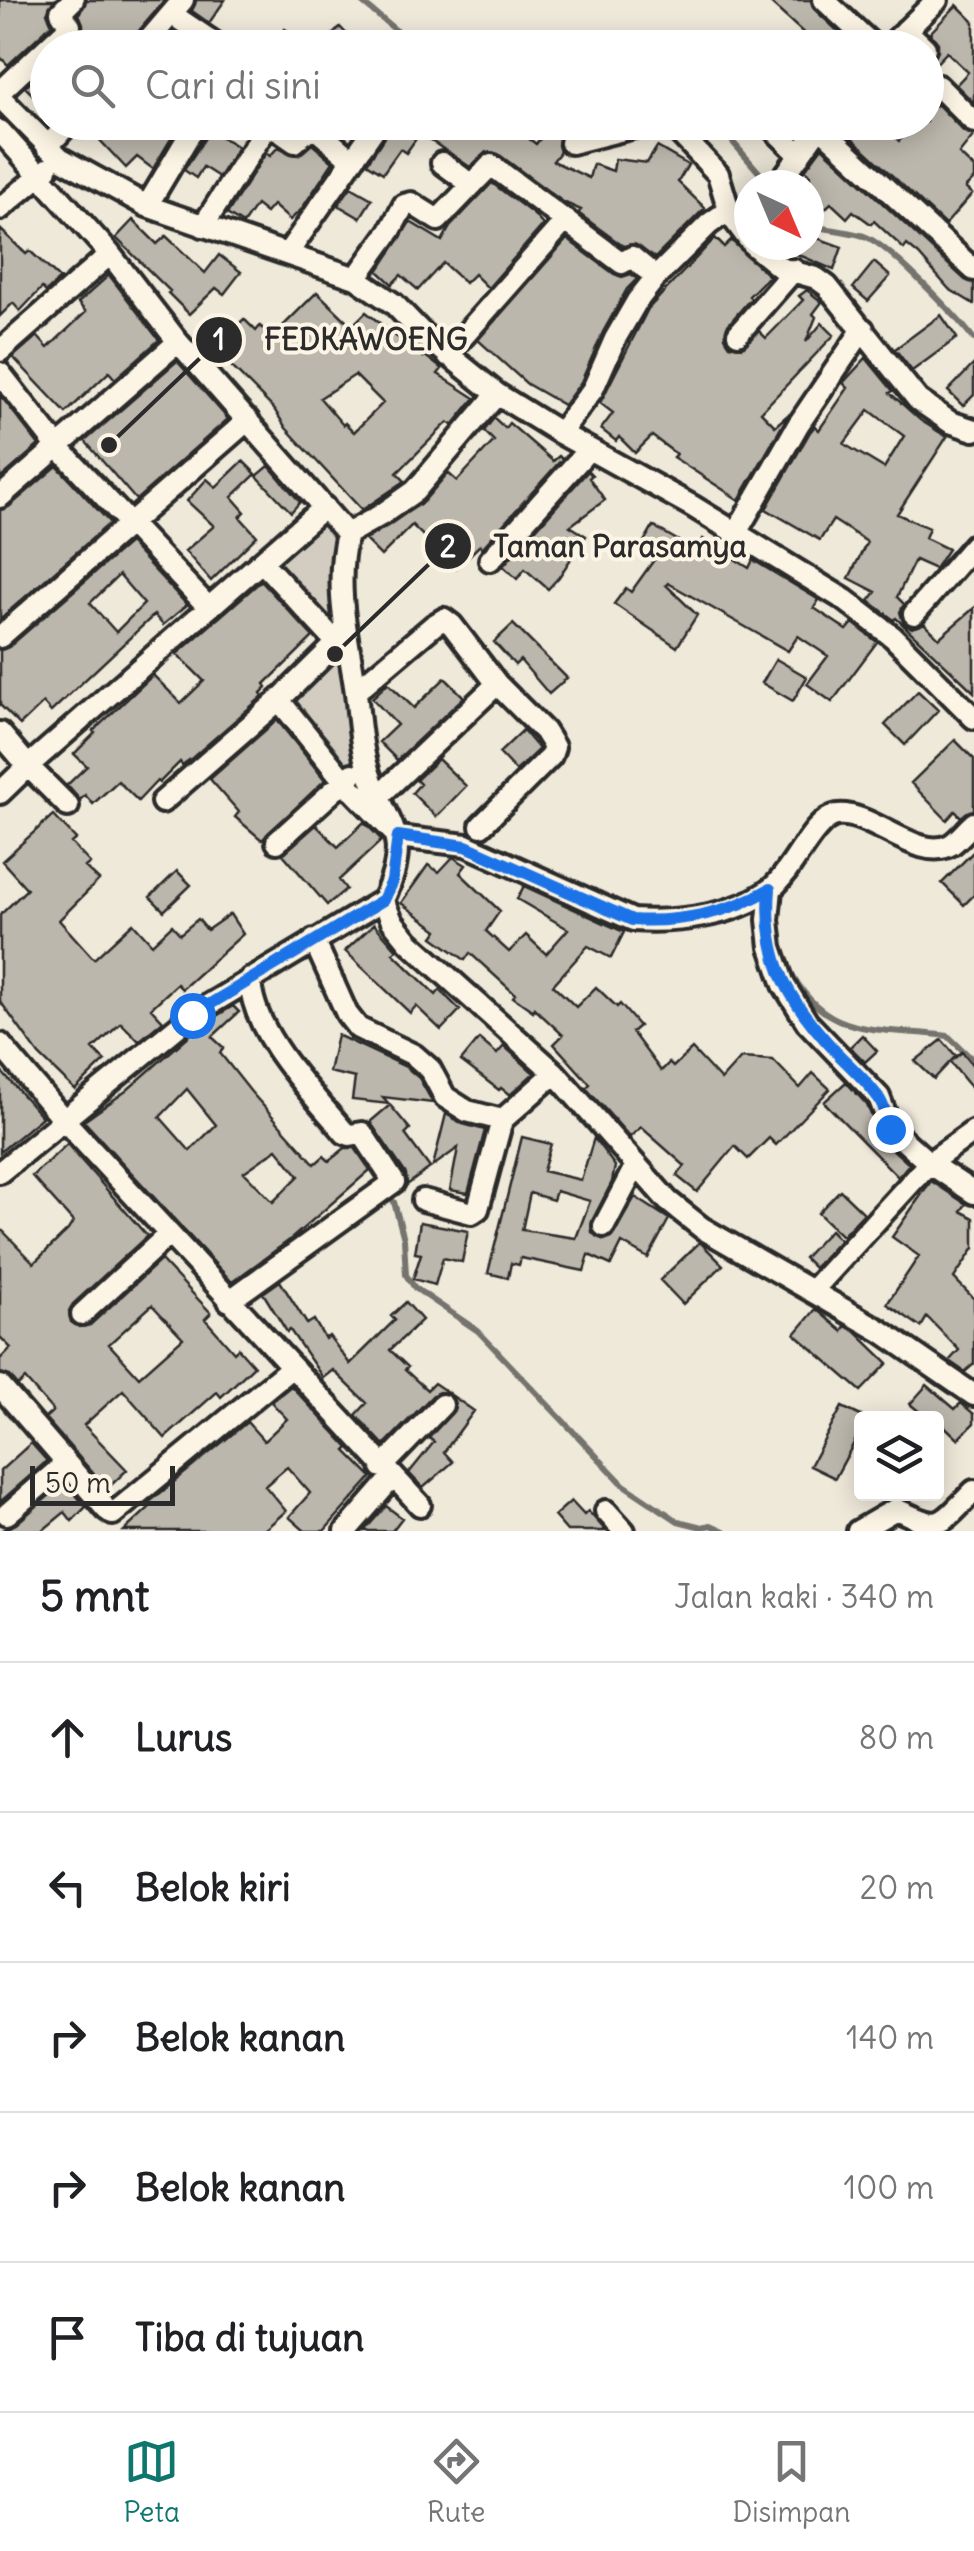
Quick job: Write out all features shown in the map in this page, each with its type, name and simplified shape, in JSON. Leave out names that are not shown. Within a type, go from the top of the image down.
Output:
[{"type":"street","points":[[66,30],[70,26],[61,12],[73,0]]},
{"type":"street","points":[[824,0],[856,30]]},
{"type":"street","points":[[906,30],[938,0]]},
{"type":"street","points":[[158,30],[178,7],[202,30]]},
{"type":"street","points":[[30,65],[0,94],[30,126]]},
{"type":"street","points":[[944,92],[974,122]]},
{"type":"street","points":[[0,130],[110,254],[178,342],[347,534]]},
{"type":"street","points":[[43,140],[54,152],[148,206],[356,278],[394,304],[497,394],[845,600],[904,626],[974,718]]},
{"type":"street","points":[[0,209],[39,176],[60,140]]},
{"type":"street","points":[[148,206],[186,140]]},
{"type":"street","points":[[202,226],[259,140]]},
{"type":"street","points":[[328,140],[352,160]]},
{"type":"street","points":[[287,254],[366,140]]},
{"type":"street","points":[[571,144],[586,140]]},
{"type":"street","points":[[686,140],[718,174],[734,202]]},
{"type":"street","points":[[785,140],[800,155]]},
{"type":"street","points":[[789,170],[810,140]]},
{"type":"street","points":[[837,140],[974,270]]},
{"type":"street","points":[[442,163],[472,184]]},
{"type":"street","points":[[356,278],[404,205],[411,203],[438,220],[493,165],[622,263],[632,257],[656,277]]},
{"type":"street","points":[[560,433],[593,388],[615,340],[656,277],[709,224],[734,213]]},
{"type":"street","points":[[447,354],[566,220]]},
{"type":"street","points":[[0,350],[110,254]]},
{"type":"street","points":[[772,260],[781,268],[816,278],[828,286],[918,400],[950,422],[974,430]]},
{"type":"street","points":[[738,334],[794,270]]},
{"type":"street","points":[[736,533],[798,424],[863,329]]},
{"type":"street","points":[[0,497],[178,342]]},
{"type":"street","points":[[0,373],[58,446],[209,608]]},
{"type":"street","points":[[0,1172],[192,1015],[383,900],[392,881],[398,836],[366,764],[356,692],[341,638],[340,576],[347,534],[415,491],[497,394]]},
{"type":"street","points":[[0,637],[248,420]]},
{"type":"street","points":[[490,560],[589,449]]},
{"type":"street","points":[[0,793],[324,507]]},
{"type":"street","points":[[904,626],[974,545]]},
{"type":"street","points":[[262,562],[341,638]]},
{"type":"street","points":[[356,692],[444,620],[452,624],[497,684],[544,731],[554,747],[551,756],[481,826]]},
{"type":"street","points":[[162,802],[279,700],[341,638]]},
{"type":"street","points":[[378,796],[497,684]]},
{"type":"street","points":[[279,700],[344,781],[398,836],[466,846],[632,920],[656,922],[707,914],[756,898],[791,868],[820,824],[831,816],[841,814],[860,819],[903,839],[940,848],[950,845],[974,822]]},
{"type":"street","points":[[0,734],[68,806]]},
{"type":"street","points":[[276,842],[366,764]]},
{"type":"street","points":[[770,889],[771,948],[784,986],[807,1022],[878,1097],[890,1129],[929,1163],[974,1193]]},
{"type":"street","points":[[383,900],[392,921],[409,942],[555,1073],[668,1201],[702,1228],[881,1331],[974,1395]]},
{"type":"street","points":[[314,940],[347,1014],[358,1028],[414,1055],[430,1069],[445,1097],[468,1111],[502,1120]]},
{"type":"street","points":[[229,1301],[394,1182],[362,1133],[345,1133],[282,1056],[252,1004],[250,980]]},
{"type":"street","points":[[0,1044],[168,1235],[420,1505]]},
{"type":"street","points":[[423,1200],[472,1213],[478,1209],[502,1120],[555,1073]]},
{"type":"street","points":[[812,1291],[929,1163],[974,1132]]},
{"type":"street","points":[[604,1226],[635,1167]]},
{"type":"street","points":[[82,1314],[168,1235]]},
{"type":"street","points":[[0,1386],[114,1514],[292,1367]]},
{"type":"street","points":[[346,1531],[387,1472],[442,1406]]},
{"type":"street","points":[[6,1514],[66,1463]]},
{"type":"street","points":[[858,1531],[896,1509],[925,1528],[932,1528],[974,1491]]},
{"type":"street","points":[[606,1512],[624,1531]]},
{"type":"shaded area","points":[[325,511],[341,545],[373,791],[361,787],[334,747],[290,695],[323,663],[320,648],[301,610],[263,567]]},
{"type":"building","points":[[0,0],[54,0],[47,13],[52,24],[46,30],[30,30],[30,44],[8,65],[0,57]]},
{"type":"building","points":[[86,0],[165,0],[140,30],[83,30],[79,14]]},
{"type":"building","points":[[196,0],[225,0],[209,23],[192,11]]},
{"type":"building","points":[[767,0],[811,0],[814,9],[837,30],[800,30]]},
{"type":"building","points":[[957,5],[974,22],[974,103],[956,85],[968,72],[947,52],[944,55],[944,30],[933,30]]},
{"type":"building","points":[[944,111],[964,132],[974,135],[959,154],[974,168],[974,179],[965,188],[972,194],[945,225],[854,140],[944,140]]},
{"type":"building","points":[[100,140],[170,140],[153,169],[137,157],[126,168]]},
{"type":"building","points":[[204,140],[226,140],[238,147],[219,177],[203,167],[196,178],[184,170]]},
{"type":"building","points":[[382,140],[415,140],[406,153],[400,149],[383,173],[367,163]]},
{"type":"building","points":[[430,140],[531,140],[536,144],[539,140],[559,140],[560,152],[553,161],[589,178],[593,164],[613,171],[615,159],[647,163],[657,147],[688,165],[678,182],[705,208],[655,258],[634,244],[623,246],[578,213],[581,210],[563,202],[498,154],[486,152],[470,167]]},
{"type":"building","points":[[312,144],[333,162],[290,220],[273,205],[266,213],[256,205],[243,224],[227,214],[266,153],[270,156],[278,147],[298,155]]},
{"type":"building","points":[[822,147],[965,280],[974,283],[974,304],[949,289],[919,255],[907,245],[904,249],[874,221],[871,224],[853,211],[847,218],[831,203],[824,210],[824,170],[805,170]]},
{"type":"building","points":[[492,183],[543,225],[488,288],[474,274],[465,283],[443,263],[418,290],[401,275],[392,284],[378,271],[410,222],[442,241],[450,227]]},
{"type":"building","points":[[351,187],[372,199],[360,218],[338,205]]},
{"type":"building","points":[[133,220],[157,244],[166,236],[205,273],[219,255],[241,272],[224,294],[216,288],[189,314],[116,238]]},
{"type":"building","points":[[0,229],[60,279],[46,292],[42,288],[20,311],[13,303],[0,316]]},
{"type":"building","points":[[715,238],[724,247],[731,240],[734,260],[752,260],[769,276],[727,326],[725,337],[730,345],[743,347],[759,331],[766,338],[803,300],[799,296],[807,290],[822,302],[813,314],[816,317],[806,342],[822,323],[834,335],[761,412],[775,426],[789,414],[739,500],[673,457],[676,454],[652,436],[635,453],[619,437],[616,441],[601,429],[613,413],[600,403],[648,309]]},
{"type":"building","points":[[567,239],[614,274],[631,274],[637,279],[627,289],[581,382],[564,405],[527,384],[478,340]]},
{"type":"building","points":[[824,240],[842,247],[834,270],[811,260],[824,260]]},
{"type":"building","points":[[874,262],[890,276],[868,301],[853,288]]},
{"type":"building","points":[[109,275],[159,340],[115,379],[109,372],[66,413],[13,357],[37,336],[48,348],[86,312],[78,303]]},
{"type":"building","points":[[317,292],[352,326],[366,312],[397,337],[400,334],[442,369],[438,374],[475,398],[453,425],[448,422],[397,473],[405,481],[362,510],[286,428],[274,409],[223,358],[227,354],[217,344],[244,319],[256,331],[260,326],[272,337]],"holes":[[[355,375],[383,403],[354,432],[320,398]]]},
{"type":"building","points":[[941,315],[957,338],[912,371],[895,349]]},
{"type":"building","points":[[866,358],[893,391],[890,393],[920,420],[947,437],[897,514],[929,528],[925,538],[948,549],[935,569],[915,560],[897,597],[904,604],[900,612],[904,624],[912,628],[924,623],[939,638],[974,608],[974,692],[896,618],[869,601],[876,592],[849,578],[867,542],[833,520],[820,540],[766,509],[810,432],[815,426],[819,430],[848,388],[843,383]],"holes":[[[869,410],[904,436],[884,468],[844,444]]]},
{"type":"building","points":[[177,361],[228,419],[136,500],[85,441]]},
{"type":"building","points":[[974,364],[974,395],[963,406],[948,391]]},
{"type":"building","points":[[0,395],[39,445],[0,479]]},
{"type":"building","points":[[494,418],[505,428],[509,423],[553,461],[559,456],[562,459],[482,548],[480,545],[456,568],[412,525],[381,556],[365,540],[423,502],[448,473],[457,481],[494,441],[484,431]]},
{"type":"building","points":[[243,461],[256,474],[232,497],[245,512],[240,517],[257,536],[211,581],[185,551],[214,526],[187,501],[207,479],[216,487]]},
{"type":"building","points":[[57,466],[110,523],[0,619],[0,510],[9,507]]},
{"type":"building","points":[[269,466],[300,502],[291,512],[257,476]]},
{"type":"building","points":[[588,471],[605,500],[570,526],[586,536],[548,589],[525,569],[517,579],[503,566]]},
{"type":"building","points":[[653,526],[696,551],[703,539],[749,568],[753,560],[819,600],[814,608],[847,630],[853,623],[877,642],[832,702],[807,684],[828,656],[798,636],[788,651],[668,583],[697,615],[677,647],[614,604],[626,588],[631,592],[656,557],[641,547]]},
{"type":"building","points":[[129,543],[187,605],[163,625],[154,615],[51,712],[43,703],[20,725],[0,705],[0,650],[9,647]],"holes":[[[119,575],[144,604],[116,632],[90,603]]]},
{"type":"building","points":[[261,581],[313,637],[265,684],[263,696],[192,758],[182,765],[180,762],[157,781],[138,801],[118,781],[93,804],[85,795],[80,800],[67,785],[87,766],[74,754],[93,731],[153,675],[181,703],[204,681],[177,654]]},
{"type":"building","points":[[513,624],[567,678],[549,694],[520,660],[515,665],[494,642]]},
{"type":"building","points":[[776,659],[807,677],[793,701],[762,683]]},
{"type":"building","points":[[445,678],[464,697],[397,760],[379,742],[397,725],[372,698],[388,683],[414,708]]},
{"type":"building","points":[[918,691],[938,710],[905,745],[885,725]]},
{"type":"building","points":[[277,720],[325,780],[262,840],[235,817],[239,812],[210,779]]},
{"type":"building","points":[[523,730],[539,749],[516,771],[499,753]]},
{"type":"building","points":[[955,740],[974,759],[974,810],[961,817],[955,811],[947,820],[911,783]]},
{"type":"building","points":[[438,759],[466,786],[436,817],[412,793],[420,784],[416,780]]},
{"type":"building","points":[[53,815],[76,839],[71,843],[90,863],[85,867],[99,880],[59,920],[94,959],[133,923],[152,944],[172,925],[180,934],[198,919],[207,930],[230,914],[243,934],[182,989],[177,984],[151,1008],[163,1021],[139,1041],[121,1023],[93,1049],[105,1061],[75,1090],[39,1055],[0,1001],[0,915],[27,889],[2,861]]},
{"type":"building","points":[[364,822],[382,840],[339,880],[346,889],[327,905],[283,854],[316,825],[338,847]]},
{"type":"building","points":[[974,851],[974,895],[964,905],[942,883]]},
{"type":"building","points":[[453,857],[466,865],[460,873],[500,911],[486,931],[509,952],[526,935],[546,954],[568,929],[517,899],[524,886],[624,932],[611,958],[588,946],[553,985],[576,1007],[596,987],[617,1007],[620,1004],[639,1026],[632,1032],[661,1071],[669,1063],[673,1067],[692,1049],[721,1080],[741,1058],[773,1060],[800,1088],[813,1073],[830,1089],[776,1145],[769,1138],[748,1159],[735,1146],[697,1192],[677,1176],[685,1166],[641,1127],[630,1137],[586,1088],[590,1084],[554,1044],[563,1035],[534,1008],[533,1011],[513,997],[515,994],[470,953],[465,960],[433,937],[438,930],[401,903],[428,865],[439,872]]},
{"type":"building","points":[[177,871],[191,885],[164,911],[150,897]]},
{"type":"building","points":[[374,924],[397,950],[393,953],[436,995],[440,990],[460,1010],[441,1030],[416,1006],[410,1013],[345,951]]},
{"type":"building","points":[[233,1006],[239,1012],[212,1037],[224,1048],[220,1053],[251,1092],[315,1164],[324,1156],[329,1161],[345,1148],[355,1148],[370,1170],[291,1239],[232,1282],[84,1121],[126,1091],[200,1026]],"holes":[[[187,1089],[216,1125],[190,1151],[160,1117]],[[277,1149],[299,1176],[273,1202],[244,1172]]]},
{"type":"building","points":[[337,1035],[406,1067],[419,1078],[433,1103],[383,1097],[389,1104],[352,1100],[355,1078],[329,1072]]},
{"type":"building","points":[[862,1035],[877,1051],[865,1062],[850,1047]]},
{"type":"building","points":[[479,1039],[497,1054],[504,1046],[534,1073],[510,1095],[499,1090],[461,1061]]},
{"type":"building","points":[[942,1040],[956,1056],[951,1061],[962,1052],[974,1067],[974,1091],[950,1062],[934,1079],[915,1061]]},
{"type":"building","points":[[0,1070],[42,1117],[0,1152]]},
{"type":"building","points":[[846,1082],[867,1105],[881,1139],[909,1164],[898,1177],[824,1102]]},
{"type":"building","points":[[390,1105],[410,1129],[405,1134],[430,1168],[407,1185],[406,1174],[370,1122]]},
{"type":"building","points":[[446,1114],[485,1130],[468,1193],[450,1190],[458,1148],[433,1166]]},
{"type":"building","points":[[522,1137],[551,1144],[543,1171],[581,1180],[594,1138],[615,1166],[612,1182],[592,1221],[592,1232],[604,1240],[612,1237],[635,1197],[669,1219],[648,1258],[622,1243],[611,1265],[589,1255],[584,1271],[521,1258],[519,1265],[511,1263],[508,1278],[488,1273]],"holes":[[[556,1191],[590,1201],[576,1238],[522,1230],[530,1193],[553,1200]]]},
{"type":"building","points":[[67,1144],[147,1236],[73,1304],[69,1311],[71,1322],[79,1327],[90,1325],[161,1260],[211,1313],[205,1319],[234,1352],[238,1348],[254,1366],[221,1397],[217,1392],[165,1438],[123,1390],[84,1425],[127,1470],[107,1489],[45,1418],[53,1411],[25,1379],[18,1386],[10,1376],[0,1373],[0,1359],[11,1348],[0,1337],[0,1228],[34,1263],[73,1222],[32,1176]],"holes":[[[152,1305],[183,1338],[139,1377],[109,1344]]]},
{"type":"building","points":[[931,1181],[966,1204],[961,1211],[974,1218],[974,1248],[954,1278],[974,1299],[974,1364],[965,1372],[949,1361],[959,1350],[927,1317],[921,1327],[887,1304],[919,1256],[892,1237]]},
{"type":"building","points":[[840,1190],[864,1213],[842,1236],[818,1213]]},
{"type":"building","points":[[420,1222],[468,1231],[462,1262],[443,1258],[435,1285],[413,1279],[421,1254],[415,1253]]},
{"type":"building","points":[[830,1230],[840,1240],[814,1268],[804,1258]]},
{"type":"building","points":[[700,1242],[723,1265],[683,1304],[660,1280]]},
{"type":"building","points":[[280,1281],[307,1324],[314,1320],[325,1339],[329,1336],[350,1364],[395,1320],[391,1316],[406,1302],[422,1320],[390,1350],[427,1390],[434,1383],[450,1394],[433,1395],[384,1445],[356,1415],[367,1403],[333,1370],[323,1378],[290,1330],[287,1332],[263,1293]]},
{"type":"building","points":[[816,1309],[842,1331],[845,1326],[856,1332],[888,1363],[861,1391],[795,1334]]},
{"type":"building","points":[[927,1385],[955,1409],[961,1403],[974,1414],[974,1423],[958,1439],[944,1426],[944,1411],[918,1411],[910,1404]]},
{"type":"building","points":[[291,1386],[372,1477],[324,1531],[305,1531],[289,1517],[310,1493],[287,1467],[265,1486],[286,1511],[263,1531],[124,1531],[150,1507],[147,1504],[247,1422],[264,1441],[287,1419],[271,1402]]},
{"type":"building","points":[[451,1395],[474,1411],[444,1452],[453,1462],[423,1488],[409,1473],[434,1442],[429,1438],[455,1409]]},
{"type":"building","points":[[842,1407],[854,1413],[854,1443],[835,1478],[810,1466]]},
{"type":"building","points":[[31,1443],[47,1461],[0,1502],[0,1471]]},
{"type":"building","points":[[65,1482],[86,1507],[72,1521],[65,1512],[42,1531],[0,1531],[16,1524]]},
{"type":"building","points":[[571,1501],[584,1515],[588,1511],[606,1531],[567,1531],[554,1516]]},
{"type":"building","points":[[386,1506],[402,1518],[392,1531],[364,1531]]},
{"type":"waterway","points":[[359,0],[395,30]]},
{"type":"waterway","points":[[731,140],[757,170]]},
{"type":"waterway","points":[[824,228],[864,236],[889,252],[974,339]]},
{"type":"waterway","points":[[787,964],[801,989],[835,1018],[876,1030],[948,1036],[974,1061]]},
{"type":"waterway","points":[[394,1202],[404,1239],[406,1275],[415,1288],[478,1331],[624,1485],[678,1521],[702,1527],[711,1525],[724,1531]]},
{"type":"place","name":"FEDKAWOENG","points":[[109,445]]},
{"type":"place","name":"Taman Parasamya","points":[[335,654]]},
{"type":"route","points":[[192,1015],[383,900],[392,881],[398,836],[466,846],[632,920],[656,922],[707,914],[756,898],[770,889],[771,948],[784,986],[807,1022],[878,1097],[890,1129]]}]
